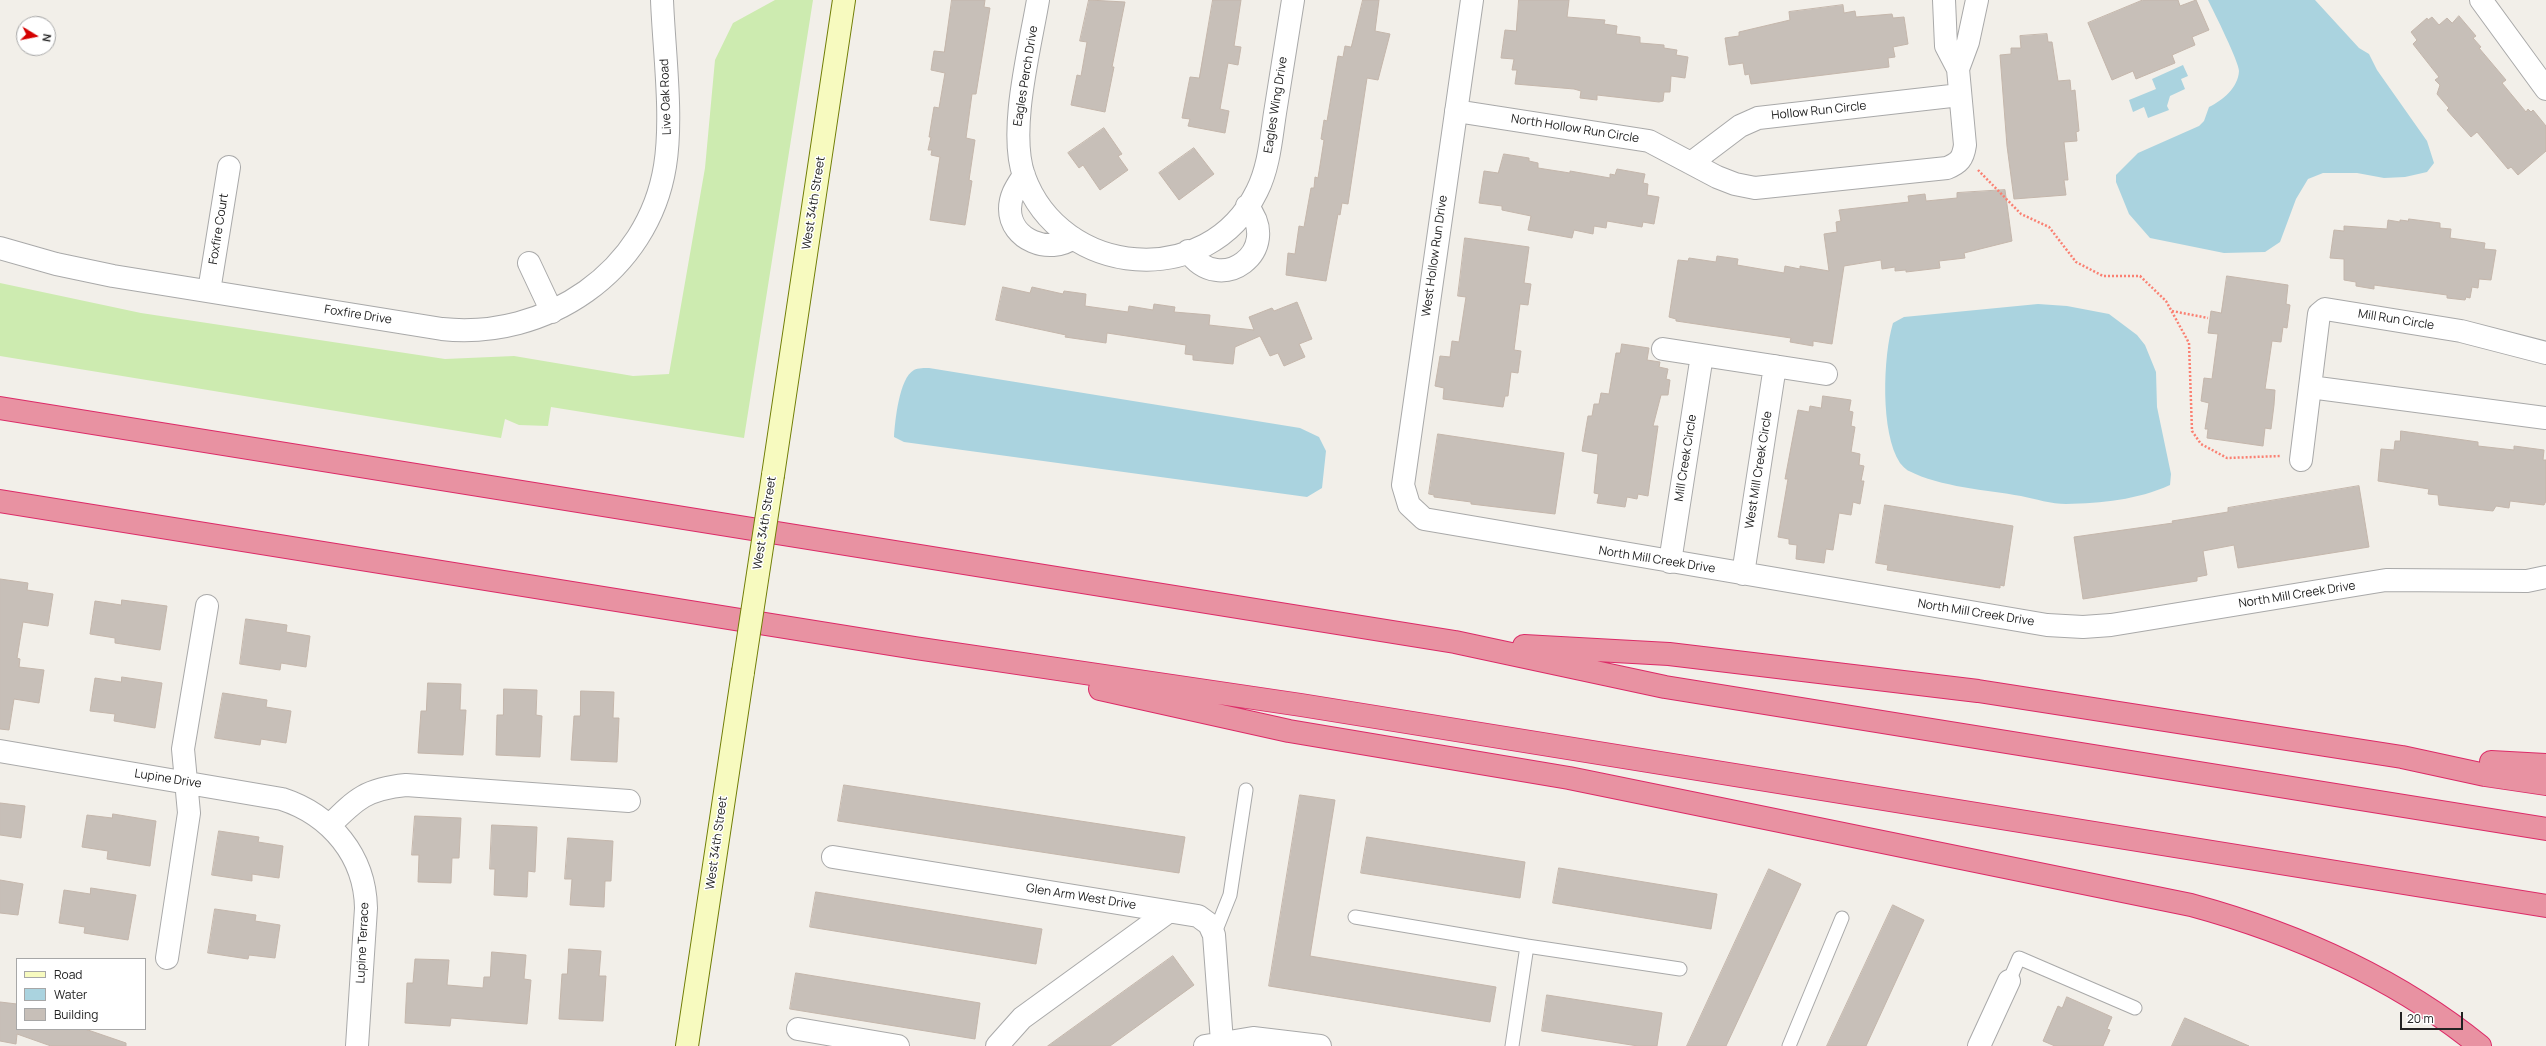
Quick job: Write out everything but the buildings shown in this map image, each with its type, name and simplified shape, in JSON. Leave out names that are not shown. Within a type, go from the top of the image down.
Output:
[{"type":"highway","points":[[0,408],[1454,642],[1665,686],[2546,829]]},
{"type":"highway","points":[[0,501],[915,648],[1309,706],[2546,906]]},
{"type":"highway","points":[[1454,642],[1669,654],[1978,692],[2402,757],[2485,774],[2546,784]]},
{"type":"highway","points":[[915,648],[1289,731],[1570,778],[2191,905],[2258,925],[2353,966],[2413,999],[2480,1046]]},
{"type":"highway","points":[[2402,757],[2546,765]]},
{"type":"street","name":"Live Oak Road","points":[[658,192],[665,164],[667,133],[662,0]]},
{"type":"street","name":"West 34th Street","points":[[687,1046],[844,0]]},
{"type":"street","name":"Eagles Perch Drive","points":[[1038,0],[1017,125],[1024,175],[1037,201],[1049,216],[1073,238],[1096,251],[1125,259]]},
{"type":"street","name":"Eagles Wing Drive","points":[[1125,259],[1160,259],[1188,252],[1211,241],[1233,222],[1248,206],[1257,190],[1267,162],[1292,0]]},
{"type":"street","name":"West Hollow Run Drive","points":[[1412,510],[1405,498],[1403,485],[1472,0]]},
{"type":"street","points":[[1946,0],[1946,46],[1958,69],[1965,145],[1963,156]]},
{"type":"street","points":[[1958,69],[1968,42],[1977,0]]},
{"type":"street","points":[[2481,0],[2546,89]]},
{"type":"street","name":"Hollow Run Circle","points":[[1691,163],[1740,126],[1758,118],[1960,96]]},
{"type":"street","name":"North Hollow Run Circle","points":[[1456,111],[1639,138],[1654,142],[1728,182],[1755,188],[1947,168],[1958,163],[1963,156]]},
{"type":"street","name":"Foxfire Court","points":[[209,291],[229,167]]},
{"type":"street","points":[[1024,175],[1013,191],[1010,210],[1016,228],[1027,238],[1044,245],[1061,245],[1073,238]]},
{"type":"street","name":"Foxfire Drive","points":[[0,248],[87,271],[455,330],[490,330],[509,327],[552,312],[580,298],[616,266],[642,232],[658,192]]},
{"type":"street","points":[[1188,252],[1199,263],[1214,270],[1226,270],[1241,265],[1253,254],[1259,231],[1256,219],[1248,206]]},
{"type":"street","points":[[529,263],[552,312]]},
{"type":"street","name":"Mill Run Circle","points":[[2301,460],[2319,314],[2325,308],[2465,332],[2546,353]]},
{"type":"street","points":[[1663,349],[1826,374]]},
{"type":"street","name":"Mill Creek Circle","points":[[1670,562],[1702,355]]},
{"type":"street","name":"West Mill Creek Circle","points":[[1743,574],[1775,366]]},
{"type":"street","points":[[2310,387],[2546,418]]},
{"type":"street","name":"North Mill Creek Drive","points":[[1412,510],[1424,519],[1433,522],[2047,625],[2083,627],[2110,625],[2386,580],[2527,581],[2546,577]]},
{"type":"street","points":[[167,958],[189,813],[183,749],[207,606]]},
{"type":"street","name":"Lupine Drive","points":[[0,751],[282,799],[309,810],[330,825]]},
{"type":"street","points":[[330,825],[364,794],[382,787],[406,785],[629,800]]},
{"type":"street","name":"Lupine Terrace","points":[[330,825],[351,851],[364,888],[366,908],[357,1046]]},
{"type":"street","name":"Glen Arm West Drive","points":[[833,857],[1198,916],[1209,924],[1214,935]]},
{"type":"street","points":[[997,1046],[1022,1018],[1168,912]]},
{"type":"street","points":[[1214,935],[1214,1044],[1266,1038],[1320,1046]]},
{"type":"street","points":[[1979,1046],[2009,981]]},
{"type":"street","points":[[798,1029],[898,1046]]},
{"type":"lane","points":[[1214,935],[1230,895],[1246,790]]},
{"type":"lane","points":[[1355,917],[1527,946],[1680,969]]},
{"type":"lane","points":[[1789,1046],[1842,918]]},
{"type":"lane","points":[[1512,1046],[1527,946]]},
{"type":"lane","points":[[2009,981],[2019,958],[2135,1008]]},
{"type":"path","points":[[1963,156],[2022,214],[2049,227],[2076,262],[2103,276],[2140,276],[2166,301],[2189,342],[2192,431],[2201,444],[2227,458],[2286,456],[2301,460]]},
{"type":"path","points":[[2172,311],[2208,318]]},
{"type":"green space","points":[[775,0],[813,0],[744,438],[551,407],[548,426],[519,425],[505,419],[501,438],[0,356],[0,283],[141,313],[445,359],[514,356],[633,376],[669,374],[705,168],[715,60],[733,23]]},
{"type":"water","points":[[2208,0],[2315,0],[2359,48],[2369,54],[2377,70],[2427,141],[2434,163],[2427,172],[2405,177],[2384,178],[2357,173],[2323,173],[2308,179],[2296,199],[2280,242],[2265,252],[2224,253],[2150,238],[2129,214],[2116,182],[2116,175],[2138,153],[2199,126],[2204,121],[2209,107],[2229,93],[2236,83],[2239,71],[2238,66]]},
{"type":"water","points":[[2183,65],[2188,76],[2181,79],[2185,89],[2170,96],[2167,106],[2169,110],[2148,118],[2144,107],[2133,112],[2129,100],[2156,89],[2152,79]]},
{"type":"water","points":[[2038,304],[2067,306],[2109,314],[2137,335],[2145,345],[2156,372],[2157,407],[2171,474],[2170,485],[2145,494],[2119,500],[2093,503],[2061,504],[1935,481],[1905,469],[1900,463],[1889,433],[1885,394],[1887,355],[1893,323],[1904,317]]},
{"type":"water","points":[[919,368],[929,368],[1300,428],[1319,437],[1326,451],[1322,488],[1307,497],[904,442],[894,437],[901,391],[909,375],[914,370]]}]
